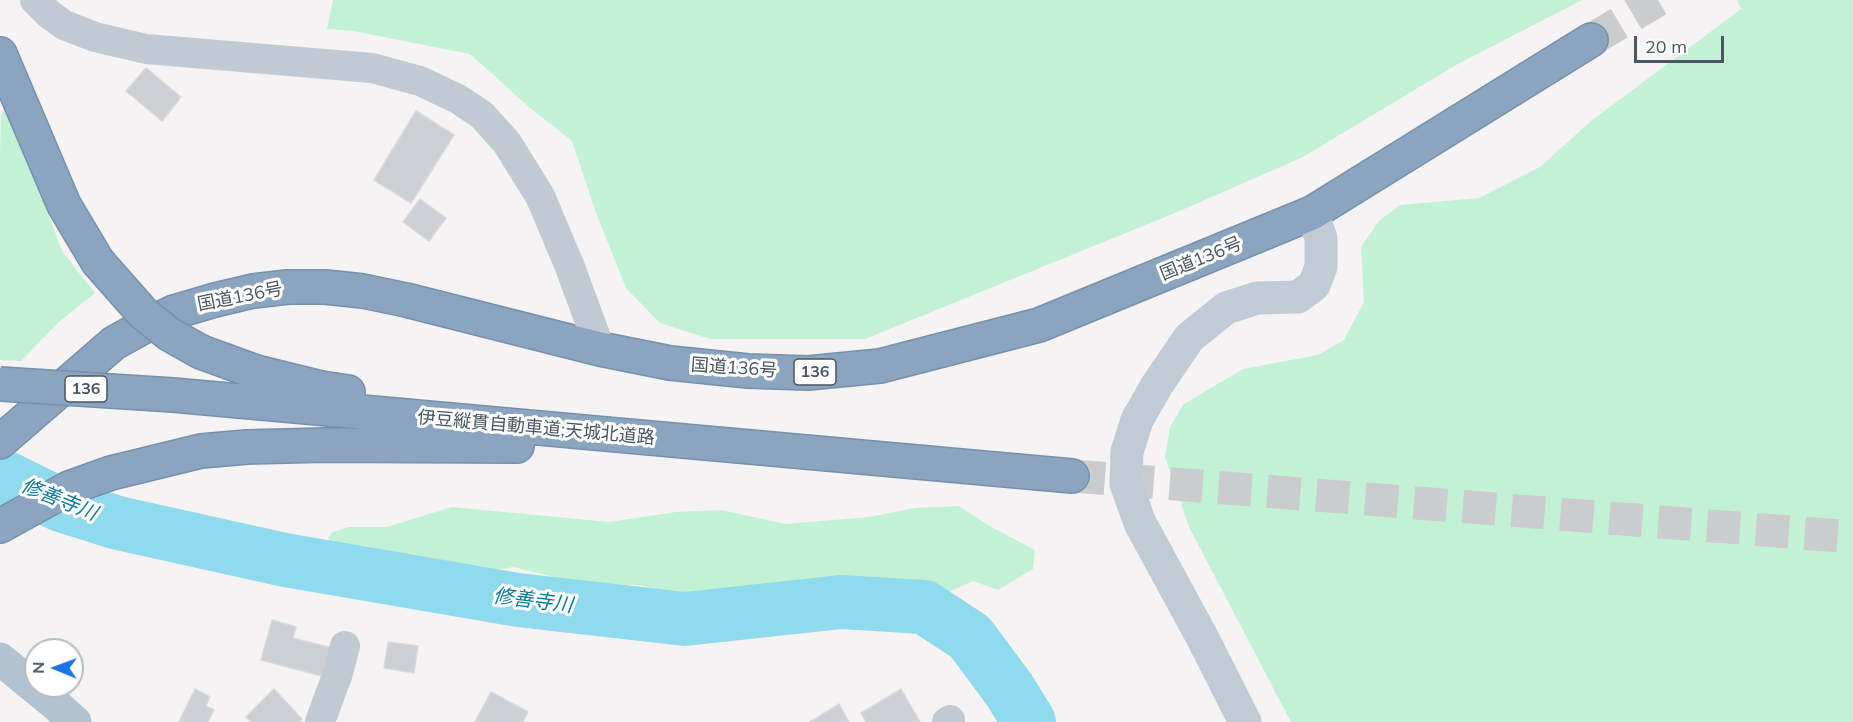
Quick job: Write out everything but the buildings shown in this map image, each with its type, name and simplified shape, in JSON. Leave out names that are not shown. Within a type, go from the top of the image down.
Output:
[{"type":"highway","name":"国道136号","points":[[7,436],[114,343],[141,327],[174,312],[215,300],[253,291],[288,287],[325,287],[363,291],[600,349],[670,363],[748,371],[808,373],[880,366],[1039,326],[1312,213],[1591,40]]},
{"type":"highway","points":[[0,54],[64,205],[98,262],[143,313],[169,334],[201,352],[256,372],[321,388],[602,425],[661,439]]},
{"type":"highway","name":"伊豆縦貫自動車道;天城北道路","points":[[0,384],[173,395],[1072,476]]},
{"type":"highway","points":[[0,526],[69,488],[111,473],[201,451],[258,447],[726,446]]},
{"type":"main road","points":[[0,659],[75,722]]},
{"type":"street","points":[[35,0],[64,25],[95,37],[146,49],[372,68],[420,81],[458,99],[482,116],[507,143],[540,196],[570,267],[600,349]]},
{"type":"street","points":[[1245,722],[1140,523],[1126,484],[1127,452],[1137,420],[1157,385],[1189,338],[1226,308],[1257,298],[1298,297],[1314,285],[1321,267],[1321,238],[1312,213]]},
{"type":"street","points":[[320,722],[339,673],[345,646]]},
{"type":"green space","points":[[333,0],[1582,0],[1456,65],[1303,157],[1175,213],[865,339],[710,339],[660,323],[626,288],[596,213],[572,141],[529,107],[470,54],[353,31],[327,29]]},
{"type":"green space","points":[[1737,0],[1853,0],[1853,722],[1291,722],[1189,527],[1165,457],[1170,427],[1184,404],[1243,369],[1318,355],[1344,340],[1364,302],[1361,247],[1379,221],[1400,205],[1479,198],[1540,167],[1591,121],[1741,9]]},
{"type":"green space","points":[[5,109],[11,113],[62,251],[95,293],[59,322],[21,361],[0,360],[0,160],[1,115]]},
{"type":"green space","points":[[959,506],[988,525],[1035,550],[1033,569],[998,590],[973,581],[942,595],[917,590],[816,588],[742,600],[710,602],[639,585],[585,585],[514,567],[473,573],[432,572],[369,547],[336,549],[328,538],[332,532],[349,527],[387,527],[452,507],[609,522],[676,512],[722,510],[785,524],[869,517],[915,508]]},
{"type":"waterway","name":"修善寺川","points":[[0,475],[61,505],[118,523],[285,560],[518,600],[685,619],[841,602],[924,607],[970,637],[1010,691],[1029,722]]},
{"type":"tunnel","points":[[1591,40],[1658,0]]},
{"type":"tunnel","points":[[1072,476],[1853,537]]}]
